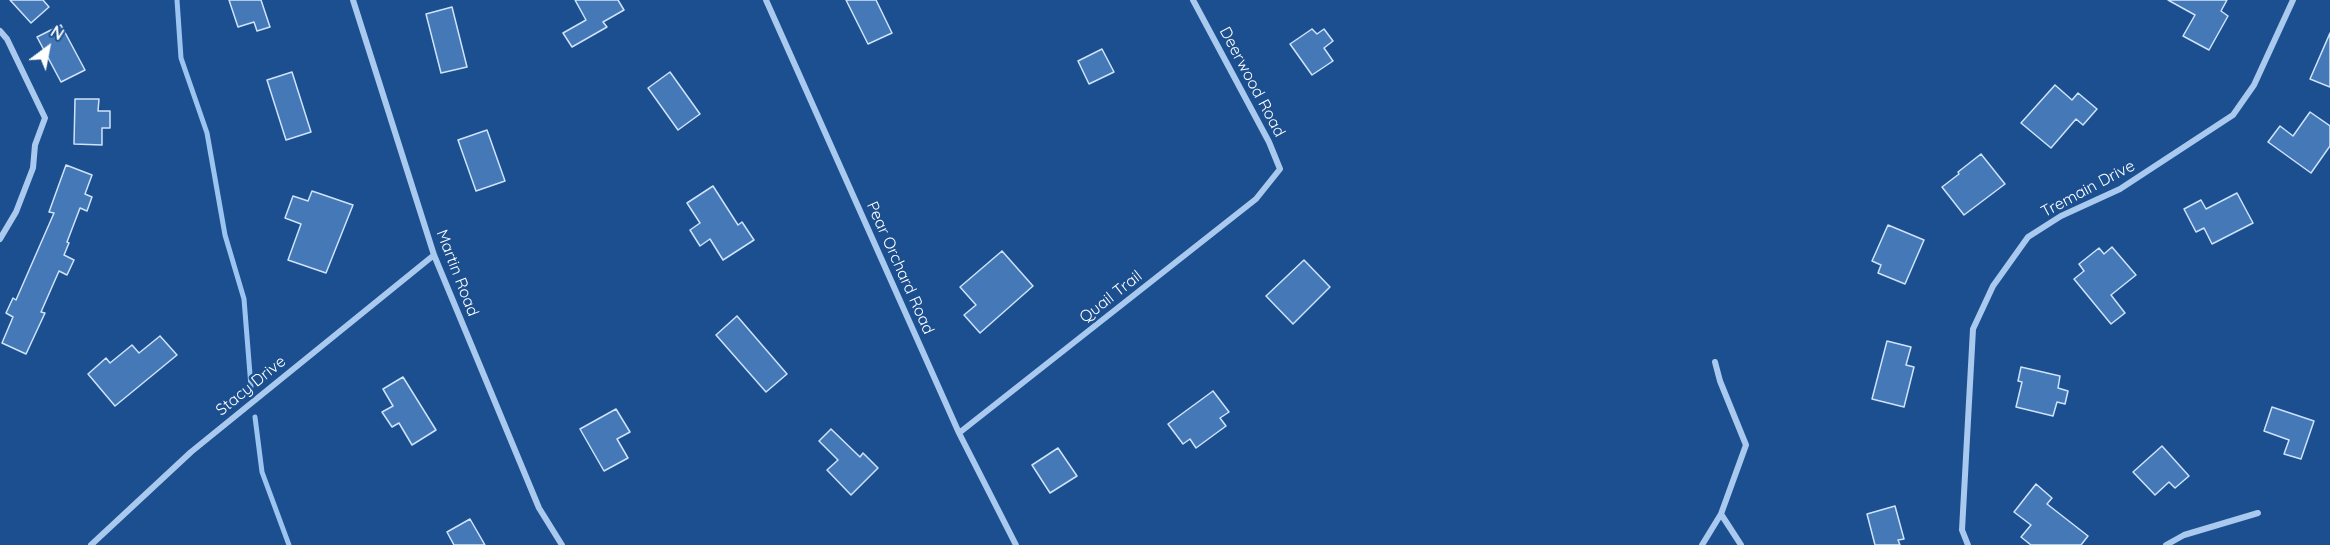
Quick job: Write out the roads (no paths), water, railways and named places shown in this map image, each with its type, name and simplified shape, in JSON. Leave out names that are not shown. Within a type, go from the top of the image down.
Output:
[{"type":"street","name":"Martin Road","points":[[352,0],[434,255],[539,508],[562,545]]},
{"type":"street","name":"Pear Orchard Road","points":[[766,0],[959,433],[1016,545]]},
{"type":"street","name":"Deerwood Road","points":[[1193,0],[1269,142],[1280,169],[1274,177]]},
{"type":"street","name":"Tremain Drive","points":[[1968,545],[1962,530],[1973,330],[1993,286],[2028,237],[2061,216],[2136,180],[2233,115],[2254,86],[2293,0]]},
{"type":"street","points":[[0,31],[7,39],[45,118],[35,145],[33,168],[15,212],[0,239]]},
{"type":"street","name":"Quail Trail","points":[[959,433],[1256,199],[1274,177]]},
{"type":"street","name":"Stacy Drive","points":[[91,545],[191,452],[434,255]]},
{"type":"street","points":[[1702,545],[1721,514],[1746,445],[1720,381],[1715,362]]},
{"type":"street","points":[[2166,545],[2184,535],[2258,513]]},
{"type":"street","points":[[1721,514],[1741,545]]},
{"type":"waterway","points":[[177,0],[181,58],[207,133],[225,235],[244,299],[251,387]]},
{"type":"waterway","points":[[255,417],[262,472],[289,545]]}]
